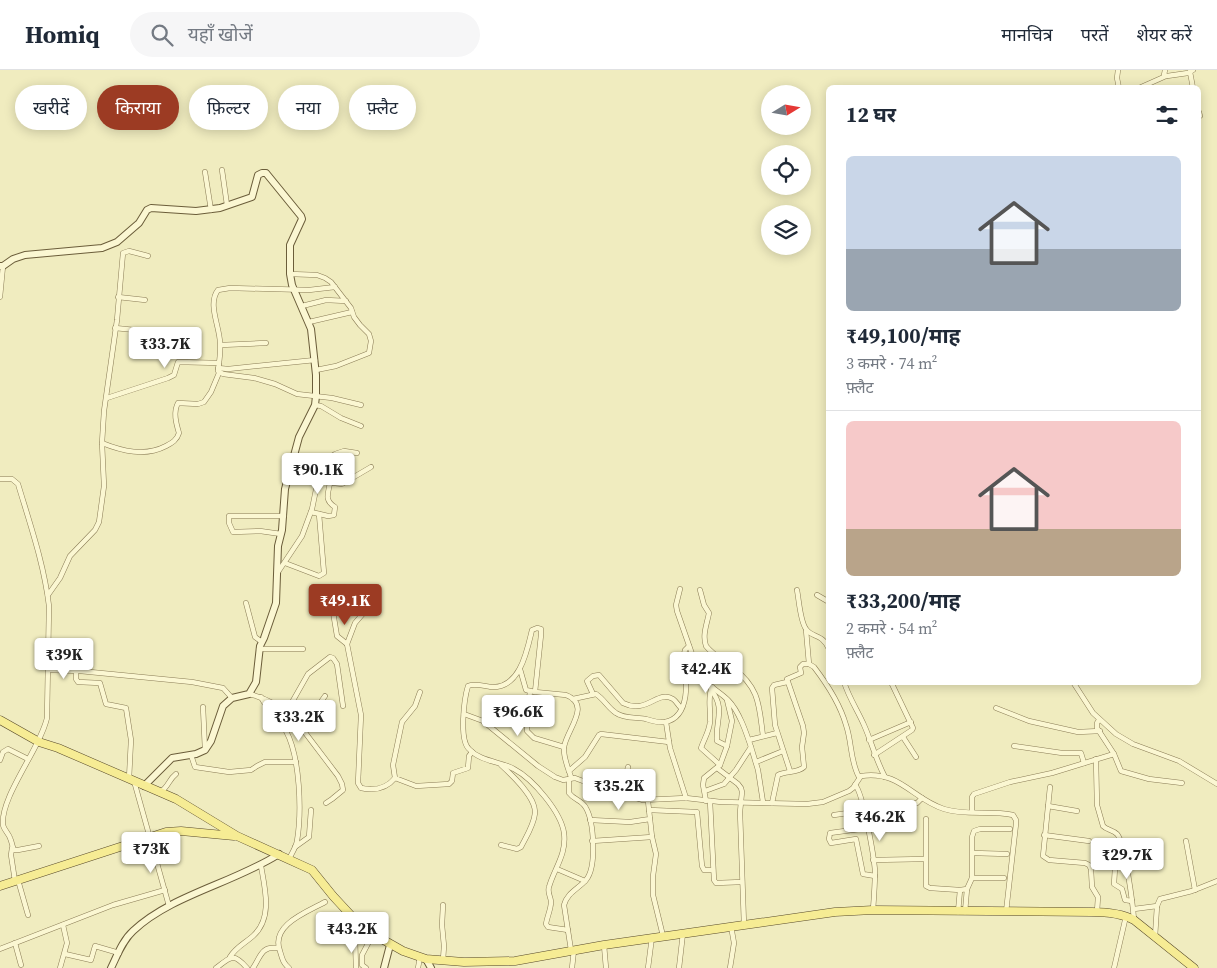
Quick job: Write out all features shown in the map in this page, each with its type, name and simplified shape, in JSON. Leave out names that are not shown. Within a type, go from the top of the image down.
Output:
[{"type":"main road","points":[[0,721],[39,742],[176,799],[237,836],[279,854],[316,873],[333,896],[358,923],[390,945],[403,952],[423,958],[464,962],[515,961],[604,944],[835,912],[873,910],[1098,912],[1126,916],[1134,920],[1194,968]]},
{"type":"main road","points":[[0,886],[166,832],[181,831],[237,836]]},
{"type":"street","points":[[1118,70],[1119,85]]},
{"type":"street","points":[[1165,70],[1166,76]]},
{"type":"street","points":[[1146,85],[1166,76],[1191,71],[1193,85]]},
{"type":"street","points":[[222,170],[227,205]]},
{"type":"street","points":[[205,172],[211,210]]},
{"type":"street","points":[[0,298],[2,266],[13,259],[25,255],[102,248],[117,242],[139,223],[147,210],[151,208],[211,210],[252,197],[258,175],[262,173],[266,173],[273,180],[301,216],[302,219],[290,245],[290,274],[293,289],[309,322],[316,370],[316,396],[315,405],[299,437],[285,489],[284,516],[278,546],[276,603],[259,649],[256,682],[249,694]]},
{"type":"street","points":[[48,595],[60,578],[70,556],[95,530],[99,522],[104,486],[102,442],[123,253],[129,251],[148,256]]},
{"type":"street","points":[[290,274],[325,278],[346,301],[360,325],[369,334],[371,341],[369,353],[329,369],[316,370]]},
{"type":"street","points":[[102,442],[117,449],[141,452],[157,451],[172,443],[179,433],[176,422],[176,406],[178,403],[198,404],[204,402],[211,392],[219,368],[221,345],[213,302],[218,290],[230,288],[309,290],[335,288]]},
{"type":"street","points":[[118,298],[145,300]]},
{"type":"street","points":[[302,306],[326,300],[346,301]]},
{"type":"street","points":[[309,322],[352,312]]},
{"type":"street","points":[[115,328],[145,331]]},
{"type":"street","points":[[221,345],[266,343]]},
{"type":"street","points":[[107,398],[174,375],[178,362],[228,369],[315,360]]},
{"type":"street","points":[[219,368],[276,384],[297,394],[337,398],[361,405]]},
{"type":"street","points":[[315,405],[322,406],[341,418],[361,426]]},
{"type":"street","points":[[278,572],[302,536],[317,481],[326,460],[344,451],[357,453]]},
{"type":"street","points":[[317,481],[339,485],[346,483],[370,467]]},
{"type":"street","points":[[0,478],[12,479],[18,484],[34,536],[49,606],[47,718],[45,729],[3,811],[3,826],[12,846],[11,855],[16,881],[28,915]]},
{"type":"street","points":[[310,512],[332,516],[335,514],[335,507],[329,504],[328,501],[330,483]]},
{"type":"street","points":[[285,564],[319,576],[324,573],[319,514]]},
{"type":"street","points":[[281,534],[260,531],[233,532],[229,523],[229,516],[284,516]]},
{"type":"street","points":[[680,589],[676,605],[677,611],[700,677],[726,699],[734,709],[749,740],[756,762],[764,802]]},
{"type":"street","points":[[700,590],[704,605],[710,613],[705,627],[704,641],[706,646],[737,671],[754,692],[760,706],[763,736]]},
{"type":"street","points":[[797,590],[806,630],[809,664]]},
{"type":"street","points":[[817,595],[826,600]]},
{"type":"street","points":[[246,603],[255,637],[262,642]]},
{"type":"street","points":[[366,609],[355,623],[347,644],[361,715],[359,786],[369,790],[382,788],[389,785],[395,778],[393,765],[402,722],[415,706],[420,692]]},
{"type":"street","points":[[333,612],[337,636],[347,644]]},
{"type":"street","points":[[564,747],[534,738],[527,731],[528,705],[533,692],[542,635],[540,629],[537,628],[532,630],[520,669],[514,677],[497,687],[470,685],[467,689],[464,714],[464,740],[465,745],[472,752],[500,765],[514,769],[526,777],[547,798],[565,836],[562,856],[548,888],[551,900],[546,924],[548,927],[568,930]]},
{"type":"street","points":[[806,630],[823,639],[826,644]]},
{"type":"street","points":[[573,699],[593,694],[598,696],[619,715],[666,722],[676,717],[681,708],[687,688],[684,650],[689,646]]},
{"type":"street","points":[[259,649],[303,648]]},
{"type":"street","points":[[287,711],[308,674],[330,658],[333,658],[337,664],[343,706]]},
{"type":"street","points":[[772,803],[777,777],[785,772],[801,770],[804,767],[802,742],[804,732],[796,701],[787,682],[788,677],[801,673],[801,665],[809,664],[816,669],[839,708],[846,725],[855,770],[859,778]]},
{"type":"street","points":[[520,669],[526,690],[566,695],[573,699],[578,713],[564,747],[570,778],[569,793],[584,804],[590,820],[593,865],[591,874],[567,895],[564,905],[573,950],[572,968]]},
{"type":"street","points":[[48,670],[76,670],[192,682],[224,688],[232,698]]},
{"type":"street","points":[[76,670],[78,682],[100,683],[106,704],[126,708],[131,740],[131,780],[169,906]]},
{"type":"street","points":[[593,694],[587,681],[599,674],[623,703],[627,705],[646,706],[661,697],[667,696],[674,700],[681,708]]},
{"type":"street","points":[[787,682],[772,686],[777,733],[790,771]]},
{"type":"street","points":[[845,685],[850,700],[863,722],[874,755],[885,776]]},
{"type":"street","points":[[874,755],[903,737],[913,728],[892,685]]},
{"type":"street","points":[[1075,685],[1099,720],[1123,739],[1179,761],[1217,784]]},
{"type":"street","points":[[711,688],[717,699],[720,715],[717,741],[727,746]]},
{"type":"street","points":[[711,688],[708,696],[711,707],[710,722],[701,748],[741,788],[742,802],[740,812],[744,925]]},
{"type":"street","points":[[144,786],[172,758],[204,750],[211,741],[221,710],[232,698],[249,694],[261,697],[287,711],[342,784],[343,790],[326,802]]},
{"type":"street","points":[[294,718],[318,706],[325,696]]},
{"type":"street","points":[[261,697],[268,709],[285,728],[294,750],[298,812],[297,840],[289,859]]},
{"type":"street","points":[[726,699],[732,721],[727,746],[719,766],[704,778],[705,791],[708,801],[714,880],[716,883],[742,882]]},
{"type":"street","points":[[202,707],[204,750]]},
{"type":"street","points":[[996,708],[1029,721],[1078,732],[1100,731]]},
{"type":"street","points":[[464,714],[483,721],[538,766],[555,777],[563,780],[570,778],[648,801],[689,798],[708,801],[796,804],[823,802],[849,790],[861,776],[871,774],[885,776],[905,785],[922,798],[946,810],[1010,814],[1015,816],[1016,820],[1006,912]]},
{"type":"street","points":[[1099,720],[1096,725],[1114,754],[1119,769],[1150,779],[1182,783]]},
{"type":"street","points":[[666,722],[669,742],[692,811]]},
{"type":"street","points":[[869,740],[911,722]]},
{"type":"street","points":[[749,740],[777,733]]},
{"type":"street","points":[[569,771],[585,756],[601,734],[669,742]]},
{"type":"street","points":[[903,737],[916,757]]},
{"type":"street","points":[[705,791],[722,786],[730,778],[750,746]]},
{"type":"street","points":[[1014,746],[1062,753],[1081,753],[1084,763]]},
{"type":"street","points":[[0,760],[3,752],[8,749],[28,759]]},
{"type":"street","points":[[756,762],[783,751]]},
{"type":"street","points":[[395,778],[416,786],[449,784],[452,781],[453,773],[468,768],[469,756],[472,752]]},
{"type":"street","points":[[972,812],[972,797],[974,794],[1010,782],[1114,754]]},
{"type":"street","points":[[190,755],[194,767],[229,772],[251,770],[265,762],[296,762]]},
{"type":"street","points":[[1096,759],[1097,798],[1100,817],[1103,826],[1116,833],[1120,840],[1134,909],[1134,920]]},
{"type":"street","points":[[500,765],[523,788],[534,804],[535,812],[533,823],[521,847],[517,849],[501,845]]},
{"type":"street","points":[[622,793],[628,767]]},
{"type":"street","points":[[160,792],[166,788],[169,781],[176,774]]},
{"type":"street","points":[[854,785],[858,789],[864,810],[873,860],[875,876],[873,910]]},
{"type":"street","points":[[1050,787],[1042,853],[1044,858],[1089,865],[1092,887],[1098,897],[1098,912]]},
{"type":"street","points":[[834,815],[917,803],[922,798]]},
{"type":"street","points":[[666,799],[667,810]]},
{"type":"street","points":[[648,801],[656,854],[652,887],[663,936]]},
{"type":"street","points":[[1048,806],[1077,811]]},
{"type":"street","points":[[295,847],[309,837],[311,810]]},
{"type":"street","points":[[649,810],[696,811],[699,815],[703,869],[713,870]]},
{"type":"street","points":[[590,820],[630,822],[650,819]]},
{"type":"street","points":[[926,819],[925,882],[927,888],[967,889]]},
{"type":"street","points":[[867,828],[830,834],[829,839],[832,843],[856,839],[863,874],[875,876]]},
{"type":"street","points":[[961,912],[972,878],[972,834],[976,829],[1010,829]]},
{"type":"street","points":[[1044,835],[1089,841]]},
{"type":"street","points":[[592,841],[652,837]]},
{"type":"street","points":[[1186,841],[1196,890]]},
{"type":"street","points":[[700,844],[712,843]]},
{"type":"street","points":[[12,846],[14,850],[39,846]]},
{"type":"street","points":[[973,853],[1007,854]]},
{"type":"street","points":[[111,968],[125,940],[148,919],[169,906],[261,866],[279,854]]},
{"type":"street","points":[[873,860],[925,859]]},
{"type":"street","points":[[216,968],[230,957],[237,947],[257,932],[264,915],[267,898],[261,866]]},
{"type":"street","points":[[1115,868],[1114,884],[1122,889],[1125,900],[1132,900]]},
{"type":"street","points":[[557,869],[585,881]]},
{"type":"street","points":[[972,878],[1004,878]]},
{"type":"street","points":[[1155,937],[1158,901],[1164,897],[1196,890],[1217,881]]},
{"type":"street","points":[[0,949],[113,905],[165,890]]},
{"type":"street","points":[[960,890],[961,912]]},
{"type":"street","points":[[289,968],[284,964],[278,948],[278,939],[286,926],[294,919],[325,902]]},
{"type":"street","points":[[443,905],[443,960]]},
{"type":"street","points":[[1134,909],[1158,906]]},
{"type":"street","points":[[1114,968],[1126,916]]},
{"type":"street","points":[[356,968],[355,936],[358,923]]},
{"type":"street","points":[[60,968],[67,943],[63,925]]},
{"type":"street","points":[[730,968],[734,943],[731,926]]},
{"type":"street","points":[[680,968],[683,933]]},
{"type":"street","points":[[366,968],[362,965],[362,955],[373,934]]},
{"type":"street","points":[[648,968],[652,938]]},
{"type":"street","points":[[15,943],[21,965]]},
{"type":"street","points":[[604,944],[606,968]]},
{"type":"street","points":[[384,968],[390,945]]},
{"type":"street","points":[[65,954],[91,960],[96,946],[119,953]]},
{"type":"street","points":[[253,968],[264,950],[270,947],[278,948]]},
{"type":"street","points":[[230,957],[238,958],[247,968]]},
{"type":"street","points":[[418,968],[423,958],[431,968]]}]
